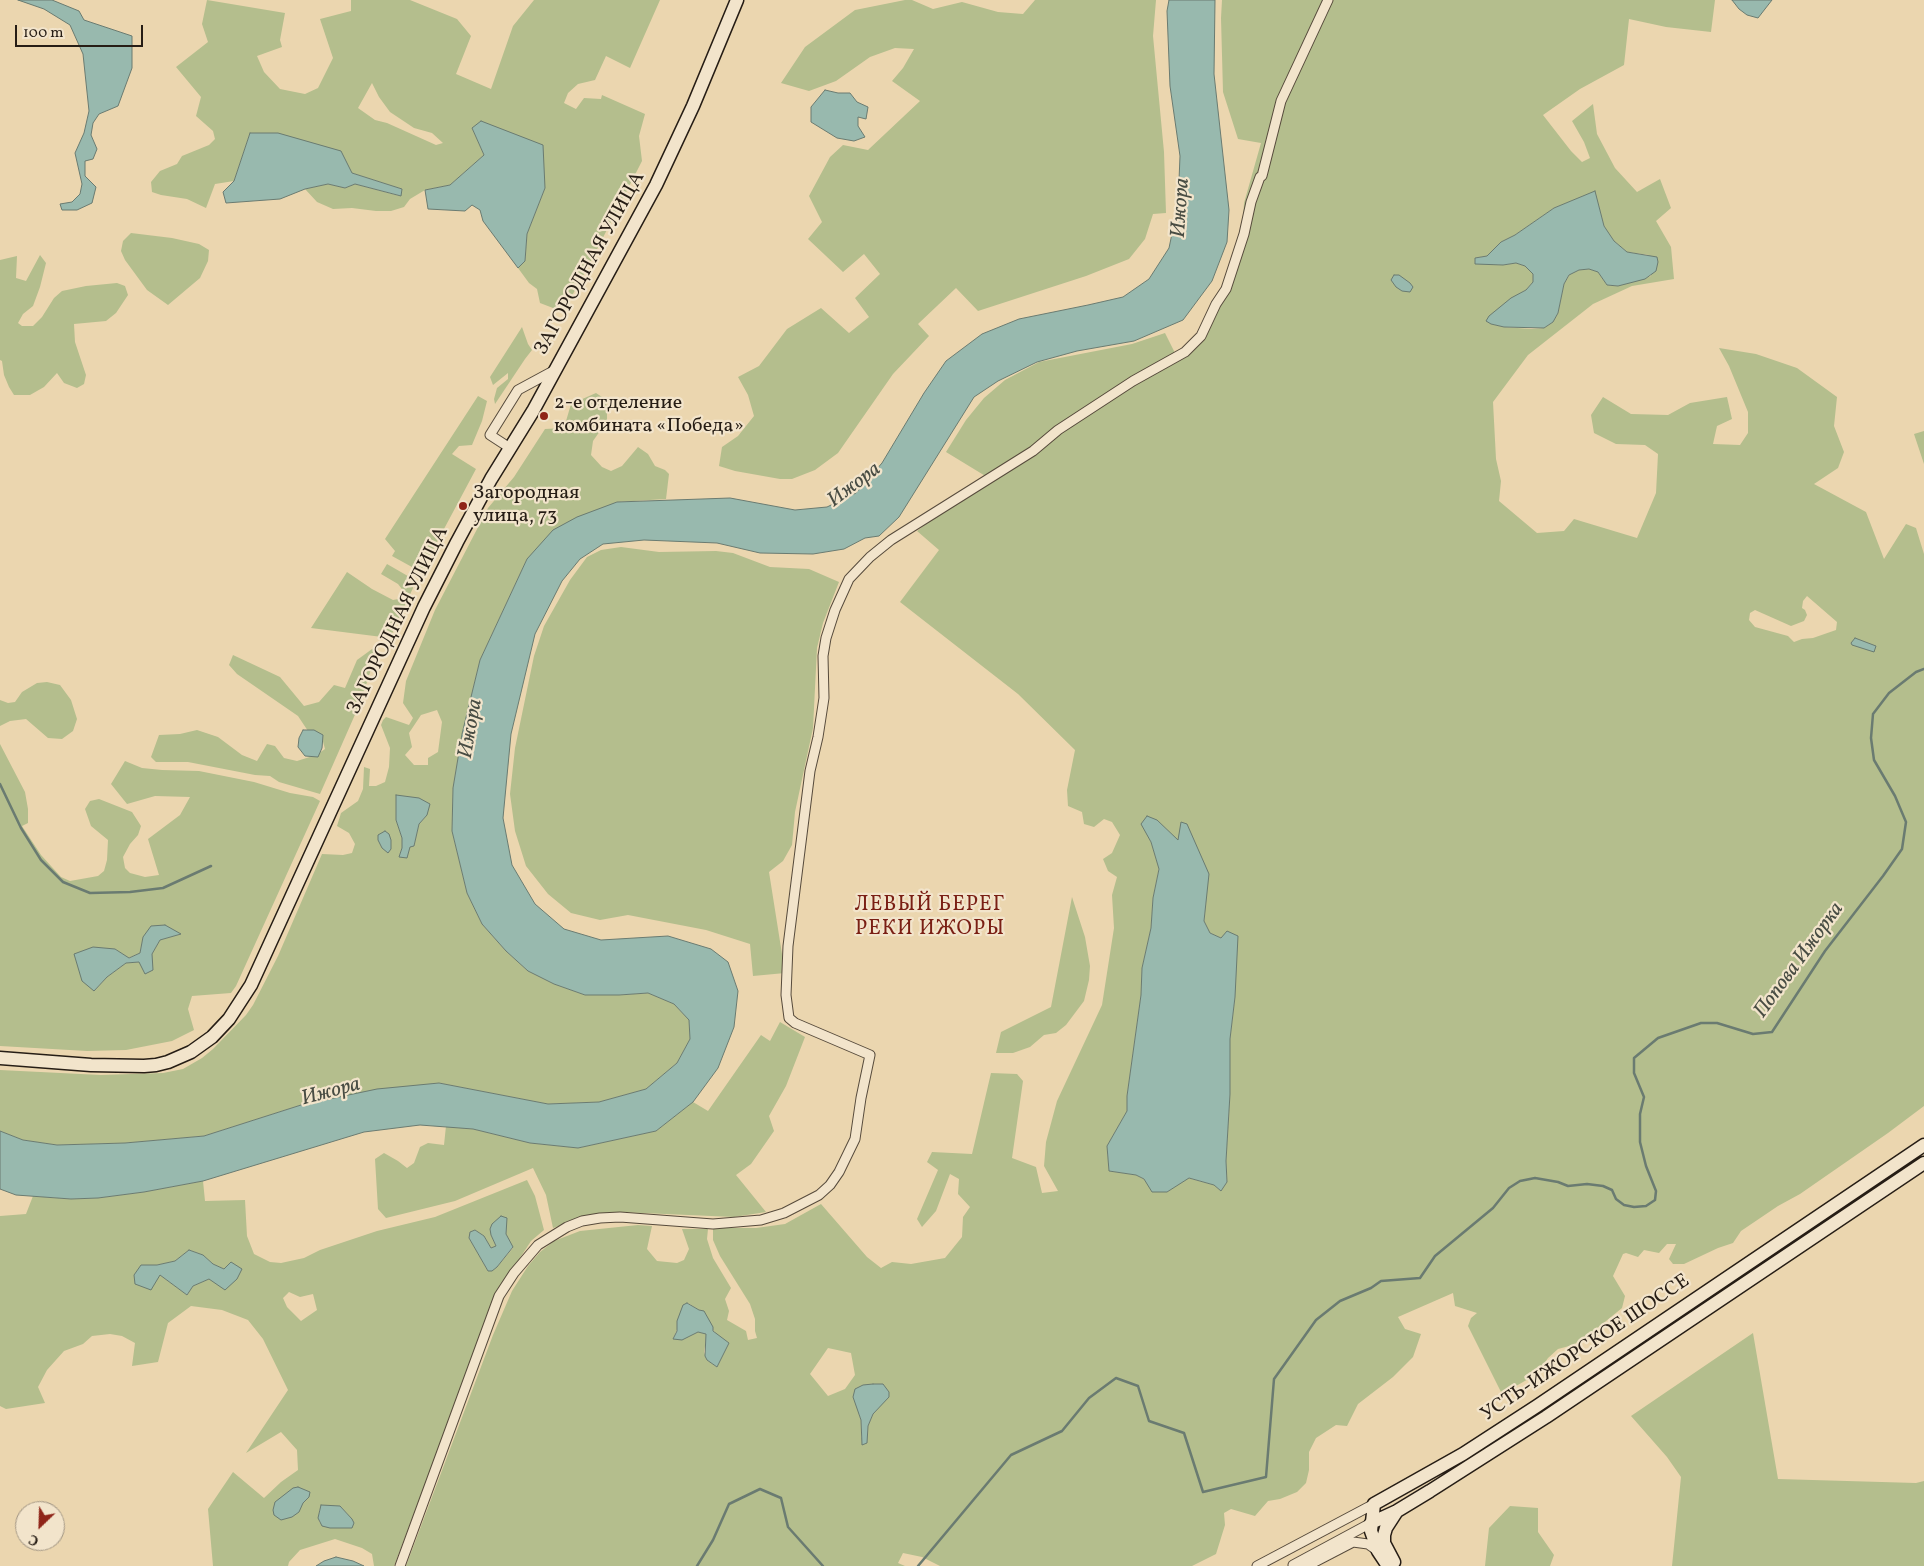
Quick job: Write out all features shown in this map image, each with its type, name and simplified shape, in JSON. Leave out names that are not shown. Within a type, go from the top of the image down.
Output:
[{"type":"street","name":"ЗАГОРОДНАЯ УЛИЦА","points":[[0,1058],[91,1065],[156,1065],[191,1052],[202,1045],[221,1028],[238,1006],[251,984],[428,600],[472,513],[533,411],[656,185],[693,106],[737,0]]},
{"type":"street","points":[[400,1566],[494,1309],[510,1279],[538,1245],[567,1227],[600,1218],[620,1217],[712,1224],[761,1220],[784,1213],[819,1194],[830,1185],[839,1172],[855,1139],[870,1055],[795,1023],[789,1018],[786,995],[788,946],[810,771],[824,698],[823,656],[826,638],[835,610],[849,579],[870,557],[891,540],[1033,451],[1058,430],[1133,381],[1185,352],[1201,336],[1216,304],[1226,289],[1244,234],[1251,202],[1262,176],[1281,100],[1328,0]]},
{"type":"street","points":[[510,448],[490,435],[518,390],[555,370]]},
{"type":"street","name":"УСТЬ-ИЖОРСКОЕ ШОССЕ","points":[[1257,1566],[1463,1454],[1924,1145]]},
{"type":"street","name":"УСТЬ-ИЖОРСКОЕ ШОССЕ","points":[[1293,1565],[1397,1511],[1546,1417],[1924,1162]]},
{"type":"street","points":[[1374,1504],[1371,1531],[1378,1551],[1388,1566]]},
{"type":"street","points":[[1397,1511],[1386,1528],[1384,1543],[1397,1566]]},
{"type":"street","name":"УСТЬ-ИЖОРСКОЕ ШОССЕ","points":[[1293,1565],[1307,1566],[1353,1542],[1368,1544],[1378,1551]]},
{"type":"green space","points":[[207,0],[285,13],[280,40],[282,47],[257,56],[264,72],[280,89],[305,94],[318,88],[333,58],[320,19],[351,11],[351,0],[410,0],[457,19],[471,36],[456,74],[491,89],[513,26],[534,0],[660,0],[630,68],[606,56],[595,80],[578,84],[568,93],[564,103],[576,109],[584,98],[601,99],[602,95],[645,114],[639,136],[642,161],[564,310],[540,303],[537,289],[529,283],[518,268],[525,261],[527,234],[545,188],[472,128],[484,155],[450,185],[425,190],[410,199],[404,207],[391,211],[352,208],[333,209],[317,202],[305,189],[328,184],[345,188],[355,184],[400,196],[402,189],[352,173],[250,133],[234,181],[215,184],[206,208],[187,199],[152,192],[151,182],[160,171],[177,164],[182,156],[209,145],[215,139],[213,131],[196,116],[201,97],[176,67],[208,42],[202,24]],"holes":[[[372,83],[390,112],[414,128],[432,133],[443,143],[436,145],[387,123],[375,120],[358,108]]]},
{"type":"green space","points":[[912,0],[933,9],[962,2],[998,12],[1023,14],[1035,0],[1156,0],[1153,36],[1164,152],[1166,213],[1153,214],[1145,239],[1129,259],[1086,276],[978,311],[956,288],[918,324],[929,336],[893,374],[838,453],[815,470],[792,479],[780,479],[735,471],[719,466],[722,447],[738,436],[754,416],[748,395],[738,377],[759,366],[787,329],[821,308],[849,333],[869,317],[855,298],[880,274],[864,254],[843,272],[808,239],[822,222],[809,196],[830,157],[843,145],[868,150],[920,101],[892,81],[903,68],[914,49],[895,48],[870,57],[836,81],[809,91],[781,83],[805,47],[855,10]]},
{"type":"green space","points":[[1222,0],[1715,0],[1711,32],[1666,27],[1629,19],[1624,65],[1580,89],[1543,115],[1582,162],[1590,158],[1584,142],[1572,121],[1593,104],[1597,134],[1615,168],[1637,192],[1660,179],[1671,208],[1656,221],[1671,247],[1674,279],[1632,286],[1593,304],[1528,355],[1493,402],[1496,459],[1501,481],[1499,501],[1537,533],[1564,531],[1574,519],[1637,538],[1656,493],[1658,454],[1645,445],[1616,444],[1594,433],[1591,415],[1603,397],[1631,414],[1668,415],[1690,403],[1727,397],[1732,419],[1717,426],[1713,444],[1740,445],[1748,433],[1748,412],[1729,366],[1719,348],[1756,354],[1797,368],[1837,397],[1834,426],[1844,452],[1838,468],[1814,484],[1866,512],[1884,559],[1906,524],[1916,528],[1924,554],[1924,1106],[1800,1194],[1778,1206],[1741,1231],[1733,1243],[1684,1264],[1673,1264],[1669,1259],[1676,1244],[1667,1244],[1659,1253],[1644,1250],[1638,1257],[1626,1253],[1623,1254],[1613,1276],[1625,1296],[1622,1308],[1573,1345],[1558,1349],[1548,1358],[1537,1374],[1502,1394],[1468,1326],[1471,1318],[1477,1313],[1455,1306],[1453,1293],[1398,1317],[1405,1329],[1421,1334],[1413,1357],[1393,1377],[1358,1404],[1347,1426],[1336,1425],[1316,1438],[1309,1452],[1309,1470],[1306,1483],[1297,1492],[1280,1499],[1268,1501],[1255,1516],[1231,1509],[1224,1513],[1225,1525],[1216,1554],[1192,1566],[940,1566],[922,1557],[903,1553],[898,1563],[905,1566],[406,1566],[493,1335],[512,1291],[528,1266],[540,1252],[554,1241],[580,1231],[638,1225],[652,1226],[647,1249],[657,1261],[677,1263],[684,1260],[689,1249],[682,1229],[708,1229],[707,1239],[713,1258],[731,1288],[725,1299],[729,1311],[727,1320],[746,1331],[748,1340],[757,1338],[755,1319],[750,1304],[720,1256],[713,1240],[713,1228],[756,1228],[785,1224],[821,1204],[867,1257],[881,1268],[892,1262],[911,1264],[945,1258],[962,1237],[963,1217],[970,1207],[958,1194],[959,1179],[950,1174],[936,1211],[922,1227],[917,1219],[938,1170],[927,1162],[932,1152],[972,1154],[991,1073],[1017,1074],[1023,1081],[1012,1158],[1036,1167],[1042,1193],[1058,1191],[1044,1166],[1046,1142],[1057,1101],[1102,1005],[1114,928],[1112,895],[1117,877],[1108,871],[1103,859],[1112,853],[1120,835],[1112,822],[1104,819],[1094,827],[1084,824],[1082,812],[1068,806],[1067,790],[1075,750],[1018,694],[900,602],[939,550],[917,531],[987,477],[946,452],[966,420],[984,398],[1005,380],[1039,362],[1132,344],[1165,333],[1176,355],[1207,334],[1223,299],[1241,249],[1244,203],[1261,143],[1238,139],[1223,92]],"holes":[[[1594,192],[1604,226],[1614,241],[1627,252],[1649,255],[1651,276],[1618,286],[1607,285],[1598,272],[1589,269],[1579,270],[1570,274],[1564,284],[1558,313],[1553,322],[1544,328],[1504,327],[1491,324],[1533,282],[1533,274],[1525,266],[1516,263],[1503,265],[1482,263],[1475,258],[1487,256],[1501,242],[1515,235],[1554,208]],[[1807,596],[1837,622],[1836,630],[1794,642],[1788,636],[1755,627],[1749,620],[1750,613],[1755,610],[1791,626],[1804,621],[1807,615],[1802,608],[1803,601]],[[1157,820],[1178,841],[1206,900],[1204,921],[1210,933],[1221,938],[1235,997],[1230,1039],[1227,1182],[1221,1191],[1214,1185],[1188,1178],[1167,1192],[1136,1175],[1109,1171],[1107,1146],[1127,1111],[1127,1096],[1141,995],[1142,968],[1151,928],[1153,898],[1159,868],[1151,842],[1142,824]],[[688,1303],[699,1310],[716,1334],[729,1343],[717,1367],[707,1360],[704,1352],[707,1334],[698,1332],[690,1336],[673,1339]],[[828,1348],[851,1353],[855,1375],[845,1389],[828,1396],[810,1374]],[[879,1407],[873,1414],[868,1426],[868,1434],[861,1438],[859,1414]]]},
{"type":"green space","points":[[131,233],[172,238],[199,244],[209,250],[208,261],[200,278],[168,305],[147,290],[125,260],[121,251],[123,241]]},
{"type":"green space","points":[[40,255],[46,263],[40,287],[33,306],[23,314],[18,323],[22,326],[33,326],[42,317],[54,298],[62,291],[117,283],[125,286],[128,295],[116,313],[106,321],[74,324],[75,342],[86,375],[84,384],[77,388],[64,383],[57,373],[44,387],[30,395],[14,395],[4,375],[2,361],[0,360],[0,260],[17,256],[16,278],[26,281]]},
{"type":"green space","points":[[522,327],[532,350],[495,404],[494,399],[497,388],[508,379],[508,373],[493,385],[490,377]]},
{"type":"green space","points":[[596,393],[605,399],[607,421],[593,441],[591,455],[602,467],[611,471],[622,466],[638,447],[648,454],[655,466],[669,474],[666,499],[617,502],[527,559],[480,660],[462,734],[453,788],[452,831],[467,893],[482,924],[506,951],[528,971],[554,984],[585,995],[648,993],[674,1004],[689,1020],[690,1039],[677,1063],[646,1089],[599,1102],[548,1104],[439,1083],[301,1105],[204,1136],[125,1143],[57,1145],[23,1140],[0,1131],[0,1070],[101,1075],[163,1073],[183,1069],[213,1049],[246,1015],[278,956],[322,854],[343,855],[352,853],[355,844],[349,833],[337,826],[341,813],[358,801],[363,789],[364,767],[370,769],[369,786],[376,786],[385,782],[389,767],[390,748],[381,725],[386,717],[409,725],[413,718],[403,703],[406,681],[435,610],[488,508],[514,477],[545,429],[564,428],[571,404]],"holes":[[[437,710],[442,722],[438,752],[428,758],[428,765],[414,765],[405,755],[412,747],[409,733],[421,715]],[[396,795],[427,815],[419,824],[414,846],[410,847],[399,857],[402,848],[402,838],[396,820]]]},
{"type":"green space","points":[[478,396],[487,401],[482,421],[472,445],[459,446],[452,454],[476,469],[421,572],[392,556],[395,551],[385,539]]},
{"type":"green space","points":[[1924,431],[1924,464],[1914,434]]},
{"type":"green space","points":[[621,547],[659,552],[716,551],[733,553],[770,567],[809,569],[839,582],[823,623],[817,648],[813,728],[795,812],[792,845],[783,861],[769,872],[785,973],[753,976],[750,944],[706,930],[628,915],[600,920],[571,913],[548,894],[526,866],[515,831],[510,794],[515,748],[534,656],[544,626],[570,580],[587,557],[601,550]]},
{"type":"green space","points":[[387,564],[413,579],[413,588],[390,638],[311,628],[347,572],[372,589],[393,600],[404,598],[405,593],[398,584],[381,574]]},
{"type":"green space","points":[[379,644],[361,701],[320,794],[279,782],[270,776],[255,775],[188,762],[156,762],[151,757],[159,735],[180,734],[197,730],[218,737],[242,755],[257,761],[267,744],[275,746],[284,758],[297,761],[316,755],[325,749],[322,738],[308,731],[298,716],[237,674],[229,665],[233,655],[280,677],[304,706],[319,702],[334,685],[345,688],[357,660]]},
{"type":"green space","points":[[47,682],[60,685],[71,700],[77,719],[73,731],[62,739],[48,738],[26,719],[10,721],[0,726],[0,700],[8,703],[15,702],[22,692],[37,683]]},
{"type":"green space","points":[[0,744],[25,792],[28,823],[22,826],[41,855],[61,877],[70,881],[98,876],[104,871],[107,860],[108,840],[91,826],[85,809],[90,801],[99,799],[132,812],[141,826],[138,835],[130,844],[123,857],[125,868],[130,873],[145,877],[159,875],[148,839],[180,815],[190,797],[155,796],[127,804],[111,784],[125,761],[142,768],[199,771],[254,782],[290,793],[313,797],[320,801],[236,986],[231,993],[192,996],[188,1009],[194,1030],[172,1041],[126,1050],[87,1051],[0,1046]],"holes":[[[181,934],[160,940],[152,954],[139,962],[126,963],[107,977],[94,991],[115,949],[128,958],[140,953],[143,937]]]},
{"type":"green space","points":[[1072,897],[1085,937],[1090,966],[1084,1001],[1066,1025],[1056,1033],[1044,1035],[1030,1047],[1013,1053],[996,1053],[1001,1032],[1051,1007]]},
{"type":"green space","points":[[780,1022],[805,1037],[786,1086],[769,1116],[774,1131],[751,1164],[736,1175],[766,1212],[734,1217],[619,1212],[594,1214],[553,1228],[546,1195],[533,1168],[455,1201],[386,1218],[378,1209],[375,1159],[384,1153],[407,1168],[414,1163],[420,1147],[428,1143],[444,1145],[446,1126],[473,1129],[530,1143],[578,1148],[656,1131],[693,1102],[708,1111],[761,1035],[770,1041]]},
{"type":"green space","points":[[527,1180],[535,1196],[544,1230],[531,1241],[503,1284],[487,1321],[394,1566],[374,1566],[372,1554],[362,1548],[335,1539],[300,1550],[289,1562],[288,1566],[213,1566],[208,1509],[233,1472],[264,1498],[281,1482],[298,1470],[297,1450],[281,1432],[246,1453],[288,1390],[263,1339],[248,1320],[222,1310],[191,1306],[168,1323],[158,1362],[132,1366],[135,1343],[122,1336],[110,1334],[92,1336],[83,1344],[64,1351],[47,1370],[38,1387],[45,1403],[6,1409],[0,1406],[0,1216],[26,1214],[33,1196],[71,1199],[98,1198],[203,1181],[205,1201],[245,1200],[247,1236],[254,1254],[270,1262],[281,1263],[304,1258],[320,1250],[377,1231],[435,1217]],"holes":[[[475,1230],[484,1236],[491,1248],[496,1246],[491,1235],[506,1234],[513,1248],[497,1267],[488,1271],[469,1238],[470,1232]],[[189,1250],[203,1255],[213,1264],[224,1269],[209,1279],[193,1286],[187,1295],[160,1275],[141,1265],[157,1265],[175,1261]],[[289,1292],[300,1297],[313,1294],[317,1310],[301,1321],[287,1307],[283,1298]],[[340,1506],[352,1519],[352,1528],[334,1527],[319,1522],[319,1510]]]},
{"type":"green space","points":[[1753,1333],[1778,1479],[1916,1483],[1924,1481],[1924,1566],[1672,1566],[1681,1477],[1667,1457],[1631,1416]]},
{"type":"green space","points":[[1510,1506],[1538,1508],[1538,1532],[1554,1555],[1550,1566],[1485,1566],[1489,1528]]},
{"type":"water","points":[[18,0],[52,0],[79,11],[84,20],[132,36],[132,68],[118,106],[99,114],[93,123],[91,135],[97,149],[93,159],[85,161],[85,176],[96,187],[92,203],[77,210],[62,210],[60,204],[72,202],[80,194],[82,184],[75,153],[84,133],[89,111],[83,54],[70,25],[44,9]]},
{"type":"water","name":"Ижора","points":[[1169,0],[1215,0],[1214,74],[1229,210],[1227,242],[1212,281],[1183,320],[1134,341],[1077,351],[1037,362],[998,381],[974,397],[899,517],[879,536],[865,538],[844,549],[813,554],[760,553],[717,543],[644,540],[603,544],[580,559],[562,581],[535,634],[511,734],[503,818],[512,865],[535,904],[564,929],[601,940],[668,936],[711,949],[728,962],[738,991],[734,1027],[718,1068],[693,1102],[656,1131],[578,1148],[530,1143],[473,1129],[420,1125],[364,1132],[203,1181],[144,1192],[98,1198],[71,1199],[16,1195],[0,1189],[0,1131],[23,1140],[57,1145],[125,1143],[204,1136],[301,1105],[377,1089],[439,1083],[548,1104],[599,1102],[646,1089],[677,1063],[690,1039],[689,1020],[674,1004],[648,993],[585,995],[554,984],[528,971],[506,951],[482,924],[467,893],[452,831],[453,788],[462,734],[480,660],[527,559],[553,530],[577,517],[617,502],[730,498],[795,510],[827,507],[856,493],[882,463],[924,393],[946,361],[982,334],[1019,319],[1123,297],[1149,279],[1169,248],[1178,205],[1180,156],[1170,86],[1167,11]]},
{"type":"water","points":[[1732,0],[1772,0],[1758,18],[1747,15]]},
{"type":"water","points":[[825,90],[850,93],[857,102],[868,107],[866,119],[858,117],[858,126],[865,137],[854,141],[837,138],[811,122],[811,107]]},
{"type":"water","points":[[481,121],[543,145],[545,188],[527,234],[525,261],[518,268],[483,221],[480,210],[472,205],[465,211],[428,209],[425,190],[450,185],[484,155],[472,128]]},
{"type":"water","points":[[250,133],[278,133],[341,151],[352,173],[402,189],[401,196],[355,184],[345,188],[328,184],[305,189],[280,199],[226,203],[223,192],[234,181]]},
{"type":"water","points":[[1595,191],[1604,226],[1614,241],[1627,252],[1657,257],[1656,271],[1645,279],[1618,286],[1607,285],[1598,272],[1589,269],[1579,270],[1569,275],[1564,284],[1558,313],[1553,322],[1544,328],[1504,327],[1486,321],[1489,316],[1511,298],[1526,290],[1533,282],[1533,274],[1525,266],[1516,263],[1503,265],[1475,264],[1475,258],[1487,256],[1501,242],[1515,235],[1554,208]]},
{"type":"water","points":[[1394,275],[1399,275],[1410,283],[1413,287],[1410,292],[1402,291],[1396,287],[1391,280]]},
{"type":"water","points":[[1855,638],[1876,646],[1874,652],[1852,645],[1851,643]]},
{"type":"water","points":[[303,730],[314,730],[323,735],[322,748],[318,757],[305,756],[298,747],[299,738]]},
{"type":"water","points":[[396,795],[419,798],[430,804],[427,815],[419,824],[414,846],[410,847],[407,858],[399,857],[402,848],[402,838],[396,820]]},
{"type":"water","points":[[1147,816],[1157,820],[1178,840],[1181,822],[1187,824],[1209,874],[1204,921],[1210,933],[1221,938],[1227,931],[1238,936],[1235,997],[1230,1039],[1227,1182],[1221,1191],[1214,1185],[1189,1178],[1167,1192],[1152,1192],[1144,1179],[1136,1175],[1109,1171],[1107,1146],[1127,1111],[1127,1096],[1141,995],[1142,968],[1151,928],[1153,898],[1159,869],[1151,842],[1141,824]]},
{"type":"water","points":[[385,831],[389,834],[391,840],[391,849],[388,853],[382,848],[378,840],[378,835]]},
{"type":"water","points":[[165,925],[181,934],[160,940],[152,954],[153,970],[145,974],[139,962],[126,963],[107,977],[94,991],[82,981],[74,954],[93,947],[115,949],[129,958],[140,953],[143,937],[151,926]]},
{"type":"water","points":[[501,1216],[507,1218],[506,1234],[513,1247],[497,1267],[492,1271],[488,1271],[469,1238],[470,1232],[475,1230],[484,1236],[491,1248],[496,1246],[490,1229],[492,1224]]},
{"type":"water","points":[[189,1250],[203,1255],[213,1264],[224,1269],[231,1262],[242,1269],[237,1279],[225,1290],[209,1279],[193,1286],[187,1295],[160,1275],[151,1290],[135,1284],[134,1275],[141,1265],[157,1265],[175,1261]]},
{"type":"water","points":[[687,1303],[704,1311],[713,1327],[713,1331],[729,1343],[717,1367],[707,1360],[705,1356],[706,1334],[698,1332],[682,1340],[673,1339],[677,1331],[677,1321],[683,1305]]},
{"type":"water","points":[[883,1384],[889,1392],[889,1397],[873,1414],[868,1426],[867,1443],[862,1445],[861,1420],[853,1397],[855,1389],[863,1385]]},
{"type":"water","points":[[298,1487],[310,1492],[309,1497],[303,1503],[299,1512],[292,1517],[281,1520],[274,1515],[275,1502],[293,1488]]},
{"type":"water","points":[[321,1505],[340,1506],[352,1519],[354,1523],[352,1528],[322,1526],[318,1518]]},
{"type":"water","points":[[336,1557],[353,1561],[364,1566],[316,1566]]},
{"type":"waterway","name":"Попова Ижорка","points":[[918,1566],[1011,1455],[1062,1431],[1089,1398],[1116,1378],[1138,1386],[1149,1421],[1184,1433],[1203,1492],[1266,1477],[1274,1379],[1316,1320],[1340,1301],[1371,1288],[1381,1281],[1420,1278],[1435,1256],[1493,1208],[1509,1188],[1520,1181],[1535,1178],[1558,1182],[1568,1186],[1587,1184],[1603,1186],[1612,1190],[1616,1199],[1624,1205],[1634,1207],[1646,1206],[1655,1200],[1656,1191],[1646,1166],[1640,1142],[1640,1114],[1644,1097],[1634,1073],[1634,1058],[1658,1038],[1701,1023],[1717,1023],[1753,1034],[1772,1032],[1825,951],[1902,849],[1906,822],[1895,796],[1874,760],[1871,738],[1873,714],[1889,693],[1916,672],[1924,669]]},
{"type":"waterway","points":[[0,784],[21,828],[41,860],[63,882],[90,893],[130,892],[163,888],[211,866]]},
{"type":"waterway","name":"Попова Ижорка","points":[[697,1566],[713,1540],[729,1504],[760,1489],[781,1498],[788,1527],[823,1566]]},
{"type":"place","name":"2-е отделение комбината «Победа»","points":[[544,416]]},
{"type":"place","name":"Загородная улица, 73","points":[[463,506]]},
{"type":"district","name":"ЛЕВЫЙ БЕРЕГ РЕКИ ИЖОРЫ","points":[[930,918]]}]
